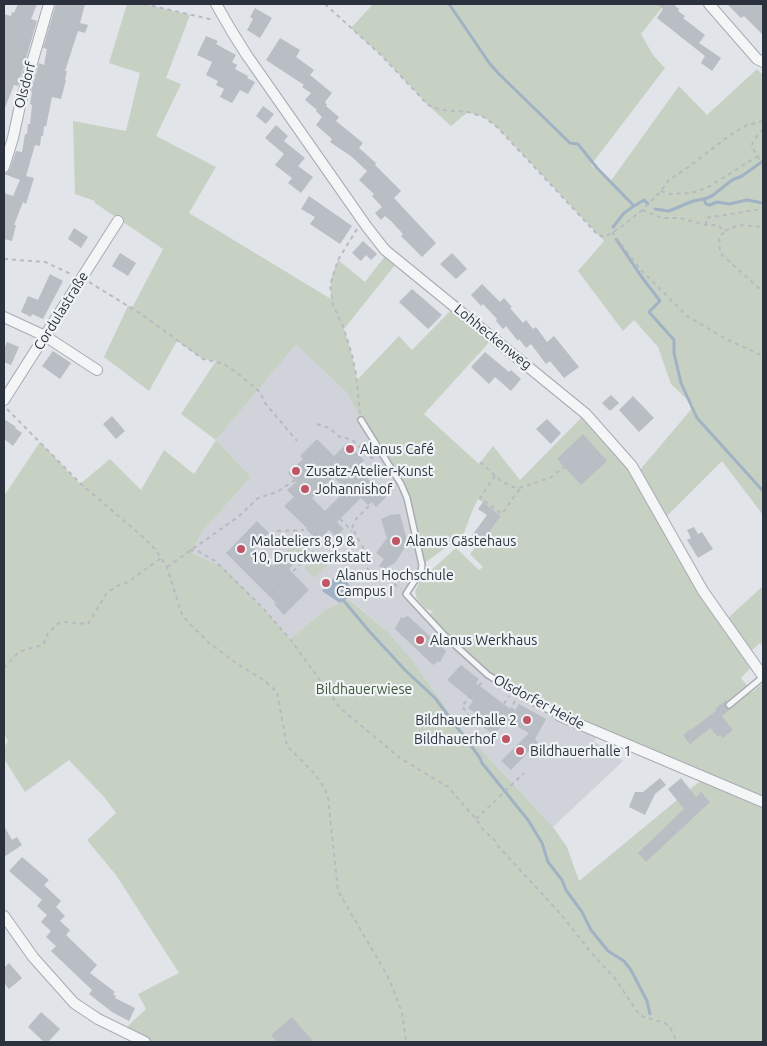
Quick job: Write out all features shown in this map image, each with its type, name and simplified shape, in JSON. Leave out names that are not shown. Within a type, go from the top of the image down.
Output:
[{"type":"street","name":"Olsdorf","points":[[4,168],[13,138],[20,101],[49,4]]},
{"type":"street","name":"Lohheckenweg","points":[[216,4],[226,23],[378,241],[396,260],[586,414],[632,466],[703,591],[763,676]]},
{"type":"street","points":[[709,4],[757,59],[763,62]]},
{"type":"street","name":"Cordulastraße","points":[[4,400],[118,221]]},
{"type":"street","points":[[4,318],[45,336],[97,370]]},
{"type":"street","name":"Olsdorfer Heide","points":[[560,716],[763,802]]},
{"type":"street","points":[[4,916],[33,957],[74,1003],[98,1019],[145,1042]]},
{"type":"lane","points":[[361,420],[404,491],[421,558],[421,571],[406,594]]},
{"type":"lane","name":"Olsdorfer Heide","points":[[406,594],[450,641],[488,675],[518,694],[560,716]]},
{"type":"lane","points":[[729,705],[763,676]]},
{"type":"path","points":[[144,4],[226,23]]},
{"type":"path","points":[[325,4],[382,56],[428,105],[435,109],[468,112],[484,117],[498,127],[598,235],[605,237],[642,210],[661,192],[669,180],[735,131],[763,121]]},
{"type":"path","points":[[763,129],[752,144],[763,165]]},
{"type":"path","points":[[661,192],[690,194],[710,186],[758,156]]},
{"type":"path","points":[[706,225],[706,218],[763,209]]},
{"type":"path","points":[[642,210],[662,218],[688,219],[706,225],[718,225],[724,232]]},
{"type":"path","points":[[361,420],[352,355],[344,329],[333,305],[330,285],[338,260],[362,220]]},
{"type":"path","points":[[763,227],[739,225],[724,232],[719,237],[720,253],[763,292]]},
{"type":"path","points":[[612,232],[640,269],[687,316],[726,339],[763,356]]},
{"type":"path","points":[[4,259],[45,262],[82,278],[141,314],[203,359],[224,364],[260,392],[265,403],[297,440]]},
{"type":"path","points":[[4,406],[81,484],[142,536],[161,558],[182,615],[190,624],[208,642],[277,692],[287,746],[314,773],[328,797],[338,891],[387,975],[402,1013],[406,1042]]},
{"type":"path","points":[[317,424],[329,428],[340,437],[356,442],[372,458],[382,454]]},
{"type":"path","points":[[480,462],[495,476],[513,487],[521,487],[550,478],[564,467]]},
{"type":"path","points":[[166,568],[238,517],[258,498],[277,492],[301,476],[315,472]]},
{"type":"path","points":[[495,476],[480,498],[502,514],[521,487]]},
{"type":"path","points":[[352,531],[354,522],[369,506]]},
{"type":"path","points":[[340,519],[352,531],[365,551],[367,570],[395,585],[406,594]]},
{"type":"path","points":[[270,534],[276,531],[304,530]]},
{"type":"path","points":[[271,594],[318,545]]},
{"type":"path","points":[[190,550],[198,551],[215,561],[261,606],[290,639],[341,709],[400,758],[448,787],[476,818],[484,831],[493,838],[614,977],[641,1016],[665,1022],[670,1027],[677,1042]]},
{"type":"path","points":[[4,668],[24,650],[43,645],[48,633],[57,624],[64,622],[88,624],[106,594],[117,586],[128,582],[161,558]]},
{"type":"path","points":[[474,724],[462,706],[488,675]]},
{"type":"path","points":[[507,721],[515,711],[511,708],[518,694]]},
{"type":"path","points":[[476,818],[524,773]]},
{"type":"shaded area","name":"Alanus Hochschule Campus I","points":[[296,343],[347,393],[361,420],[401,484],[422,565],[406,594],[444,635],[599,733],[594,741],[623,761],[553,827],[458,725],[413,661],[389,633],[351,600],[326,609],[290,639],[224,568],[192,553],[201,533],[251,477],[216,440]]},
{"type":"green space","name":"Bildhauerwiese","points":[[127,4],[144,4],[190,15],[166,78],[181,84],[156,136],[216,167],[189,213],[331,299],[331,279],[338,260],[365,282],[385,256],[395,265],[344,329],[357,380],[399,336],[412,350],[455,306],[493,338],[424,414],[479,464],[493,446],[520,480],[582,417],[639,471],[694,406],[671,384],[658,347],[634,320],[623,331],[578,271],[604,241],[497,127],[484,117],[468,112],[451,126],[428,105],[382,56],[351,28],[373,4],[665,4],[641,34],[653,55],[665,68],[591,165],[610,182],[679,86],[707,115],[757,69],[763,75],[763,515],[722,461],[660,523],[690,578],[753,665],[741,678],[752,692],[763,685],[763,1042],[132,1042],[121,1036],[130,1024],[146,1009],[138,994],[179,973],[116,875],[87,840],[116,813],[104,797],[69,760],[25,792],[4,759],[4,748],[8,741],[4,734],[4,496],[40,442],[80,484],[110,459],[141,490],[164,450],[194,474],[216,440],[181,414],[216,361],[203,359],[177,341],[149,391],[104,357],[128,306],[133,306],[163,249],[95,203],[95,201],[75,194],[73,121],[126,131],[140,73],[109,63]],"holes":[[[296,344],[347,393],[407,498],[422,565],[464,533],[478,499],[501,516],[470,554],[483,567],[479,570],[456,548],[420,580],[415,592],[417,599],[425,608],[434,610],[427,617],[488,675],[571,722],[705,777],[579,881],[567,847],[553,827],[458,725],[413,661],[389,633],[350,600],[326,609],[290,639],[224,568],[192,553],[201,533],[251,477],[216,440]]]},
{"type":"green space","points":[[302,534],[313,545],[296,562],[286,551]]},
{"type":"green space","points":[[319,553],[329,563],[315,578],[304,568]]},
{"type":"green space","points":[[763,586],[763,647],[760,643],[751,651],[728,618]]},
{"type":"water","points":[[336,576],[347,580],[352,589],[351,596],[340,603],[322,591]]},
{"type":"building","points":[[18,4],[37,4],[31,19],[37,21],[18,86],[14,85],[4,110],[4,14],[11,16]]},
{"type":"building","points":[[56,4],[85,4],[80,23],[88,25],[85,33],[78,31],[65,71],[67,71],[66,80],[61,99],[52,97],[40,146],[35,145],[26,176],[34,178],[26,204],[23,202],[14,225],[16,225],[12,241],[4,239],[4,193],[13,196],[20,180],[4,174],[10,169],[16,151],[22,152],[25,134],[27,134],[28,124],[30,124],[31,91],[39,63],[44,65],[47,49],[43,48]]},
{"type":"building","points":[[656,4],[673,4],[685,16],[683,18],[705,35],[699,43],[721,58],[712,71],[701,63],[705,56],[657,18],[663,9]]},
{"type":"building","points":[[727,4],[763,4],[763,35],[744,16],[741,18]]},
{"type":"building","points":[[255,8],[272,18],[260,38],[247,30],[253,19],[250,17]]},
{"type":"building","points":[[206,36],[218,41],[216,44],[236,55],[232,62],[237,65],[235,69],[255,82],[248,94],[240,90],[232,103],[220,97],[224,89],[216,85],[218,81],[206,75],[212,62],[197,55]]},
{"type":"building","points":[[280,38],[300,50],[296,57],[314,70],[310,75],[332,93],[325,102],[326,106],[339,117],[336,121],[363,143],[359,148],[376,163],[375,165],[401,191],[394,198],[436,243],[422,257],[401,236],[403,234],[391,221],[385,216],[381,220],[375,213],[382,207],[372,196],[374,194],[359,180],[367,171],[352,157],[330,142],[332,139],[316,125],[322,117],[305,100],[311,93],[302,87],[304,85],[266,60]]},
{"type":"building","points":[[263,106],[274,114],[266,124],[256,116]]},
{"type":"building","points":[[276,125],[288,136],[284,141],[305,158],[298,166],[313,177],[301,193],[288,183],[292,178],[275,165],[284,154],[265,138]]},
{"type":"building","points":[[309,196],[352,226],[340,244],[310,224],[315,217],[301,209]]},
{"type":"building","points":[[74,228],[88,237],[81,248],[68,239]]},
{"type":"building","points":[[363,241],[377,254],[371,260],[366,255],[361,261],[352,253]]},
{"type":"building","points":[[120,253],[136,263],[128,276],[112,266]]},
{"type":"building","points":[[452,253],[467,269],[456,279],[440,264]]},
{"type":"building","points":[[50,274],[63,281],[43,319],[32,314],[31,317],[21,312],[28,296],[38,300]]},
{"type":"building","points":[[482,284],[500,302],[504,298],[523,323],[526,320],[533,329],[536,327],[547,342],[554,336],[579,367],[564,378],[550,361],[546,364],[531,344],[526,348],[506,326],[503,329],[496,321],[497,319],[483,304],[481,306],[471,295]]},
{"type":"building","points":[[412,289],[442,315],[428,329],[399,302]]},
{"type":"building","points":[[7,342],[19,347],[11,365],[4,362],[4,350]]},
{"type":"building","points":[[53,351],[71,363],[60,379],[42,366]]},
{"type":"building","points":[[485,352],[509,372],[511,370],[521,379],[511,391],[495,377],[489,384],[471,367]]},
{"type":"building","points":[[611,395],[619,403],[610,411],[602,403]]},
{"type":"building","points":[[633,396],[654,418],[639,432],[619,410]]},
{"type":"building","points":[[112,416],[125,431],[116,439],[103,424]]},
{"type":"building","points":[[4,419],[22,433],[13,446],[4,439]]},
{"type":"building","points":[[547,419],[561,433],[551,444],[536,429]]},
{"type":"building","points":[[583,434],[607,461],[581,485],[557,459]]},
{"type":"building","name":"Johannishof","points":[[317,439],[334,456],[347,443],[364,460],[361,464],[363,466],[359,470],[386,497],[376,507],[372,502],[368,505],[361,498],[337,522],[344,529],[336,537],[329,530],[318,541],[284,506],[294,497],[287,490],[296,482],[288,473],[303,459],[300,456]],"holes":[[[334,477],[346,490],[325,511],[312,498]]]},
{"type":"building","points":[[483,502],[501,516],[479,545],[470,538],[487,515],[478,509]]},
{"type":"building","name":"Alanus Gästehaus","points":[[400,514],[407,544],[395,563],[384,569],[379,566],[384,559],[376,553],[387,538],[381,519],[390,515]]},
{"type":"building","points":[[257,521],[269,533],[254,548],[273,566],[284,554],[294,564],[289,569],[309,590],[284,615],[274,604],[276,603],[226,553]]},
{"type":"building","points":[[694,527],[698,534],[702,532],[713,549],[698,558],[687,540],[691,538],[687,530]]},
{"type":"building","name":"Alanus Werkhaus","points":[[408,616],[446,651],[440,662],[438,661],[433,665],[395,629],[401,617]]},
{"type":"building","points":[[461,665],[479,679],[476,683],[514,712],[519,704],[546,719],[535,739],[538,742],[511,770],[501,761],[529,733],[506,720],[494,735],[479,724],[483,719],[468,708],[473,701],[447,680]]},
{"type":"building","points":[[726,700],[725,707],[728,709],[732,708],[722,716],[733,730],[723,738],[720,735],[718,737],[710,728],[690,744],[683,735],[717,710],[715,709]]},
{"type":"building","points":[[660,778],[666,785],[655,794],[645,815],[629,807],[635,792],[643,792]]},
{"type":"building","points":[[681,778],[696,797],[701,792],[710,802],[646,862],[638,853],[684,809],[668,789]]},
{"type":"building","points":[[4,826],[12,840],[17,837],[22,845],[4,857]]},
{"type":"building","points":[[22,857],[49,880],[44,885],[61,901],[56,907],[65,916],[60,921],[70,930],[66,935],[97,965],[90,973],[115,992],[113,994],[116,996],[115,998],[135,1008],[129,1021],[112,1012],[89,994],[92,990],[51,951],[56,946],[46,937],[51,931],[41,922],[47,915],[37,906],[42,900],[9,871]]},
{"type":"building","points":[[9,963],[22,978],[9,989],[4,983],[4,968]]},
{"type":"building","points":[[41,1012],[60,1029],[48,1042],[44,1042],[28,1027]]},
{"type":"building","points":[[292,1017],[314,1042],[277,1042],[271,1035]]},
{"type":"waterway","points":[[449,4],[490,64],[499,74],[570,143],[578,144],[597,168],[634,206]]},
{"type":"waterway","points":[[704,199],[712,196],[732,180],[742,176],[763,161]]},
{"type":"waterway","points":[[655,209],[669,211],[693,201],[704,199],[706,204],[710,205],[717,202],[729,204],[747,200],[763,203]]},
{"type":"waterway","points":[[613,227],[624,213],[634,206],[644,200],[648,204]]},
{"type":"waterway","points":[[616,239],[660,301],[649,312],[674,340],[674,353],[681,383],[697,418],[763,491]]},
{"type":"waterway","points":[[344,601],[406,671],[435,698],[482,763],[528,820],[542,843],[548,862],[562,880],[566,890],[582,912],[591,930],[608,951],[624,961],[631,970],[647,1001],[650,1014]]},
{"type":"place","name":"Alanus Café","points":[[350,449]]},
{"type":"place","name":"Zusatz-Atelier-Kunst","points":[[296,471]]},
{"type":"place","name":"Johannishof","points":[[305,489]]},
{"type":"place","name":"Alanus Gästehaus","points":[[396,541]]},
{"type":"place","name":"Malateliers 8,9 & 10, Druckwerkstatt","points":[[241,549]]},
{"type":"place","name":"Alanus Hochschule Campus I","points":[[326,583]]},
{"type":"place","name":"Alanus Werkhaus","points":[[420,640]]},
{"type":"place","name":"Bildhauerhalle 2","points":[[527,720]]},
{"type":"place","name":"Bildhauerhof","points":[[506,739]]},
{"type":"place","name":"Bildhauerhalle 1","points":[[520,751]]}]
